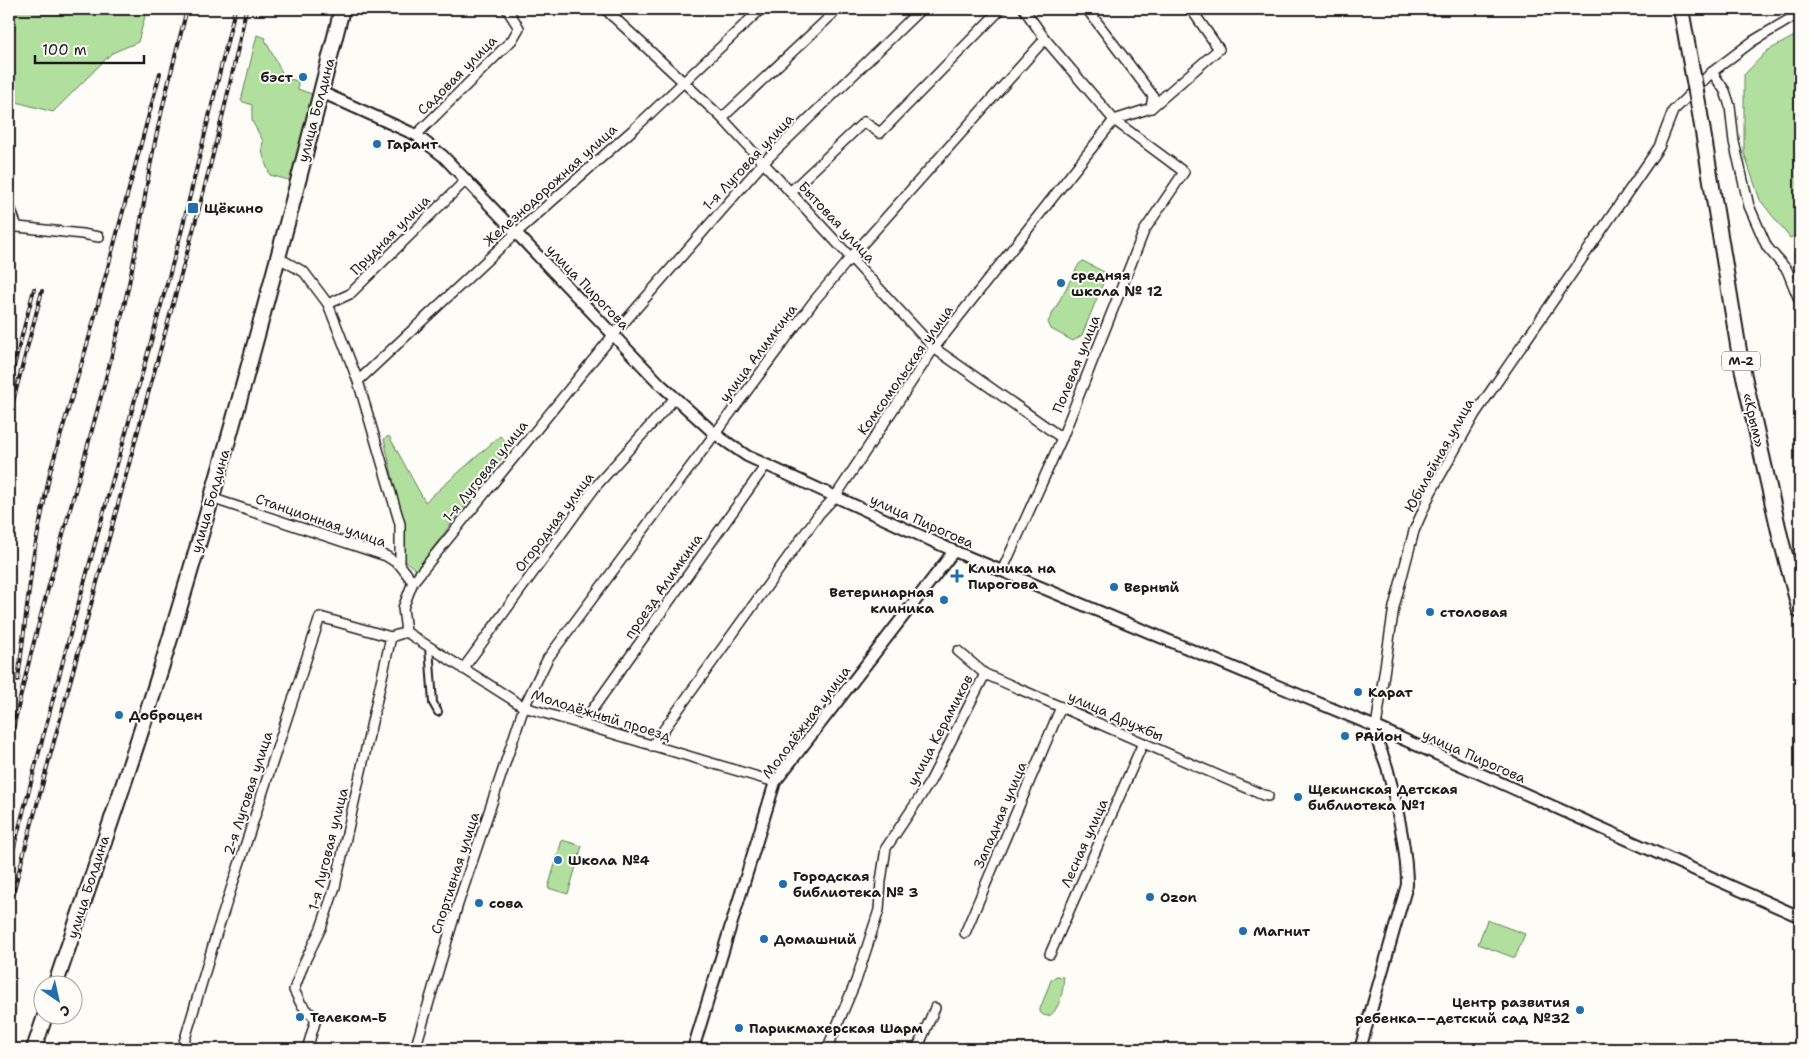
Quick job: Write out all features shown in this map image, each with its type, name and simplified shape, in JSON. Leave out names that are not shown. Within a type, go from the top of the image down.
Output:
[{"type":"main road","name":"улица Болдина","points":[[58,976],[162,667],[211,498],[277,257],[342,9]]},
{"type":"main road","name":"«Крым»","points":[[1681,9],[1741,363],[1781,540],[1800,611]]},
{"type":"main road","points":[[34,1049],[42,1026]]},
{"type":"street","name":"Садовая улица","points":[[416,135],[512,40],[519,28],[507,9]]},
{"type":"street","name":"Бытовая улица","points":[[605,9],[722,118],[762,164],[851,257],[934,348],[1062,438]]},
{"type":"street","points":[[612,16],[620,9]]},
{"type":"street","name":"Железнодорожная улица","points":[[358,381],[516,233],[636,127],[761,9]]},
{"type":"street","points":[[722,118],[838,9]]},
{"type":"street","name":"1-я Луговая улица","points":[[406,632],[403,608],[413,582],[614,334],[762,164],[921,9]]},
{"type":"street","points":[[790,192],[864,122],[880,133],[1001,9]]},
{"type":"street","points":[[1024,9],[1045,39],[1114,120],[1151,108],[1219,49],[1191,9]]},
{"type":"street","points":[[1087,9],[1153,96],[1151,108]]},
{"type":"street","name":"Юбилейная улица","points":[[1360,1049],[1407,885],[1407,864],[1388,770],[1375,735],[1394,607],[1414,531],[1431,492],[1475,414],[1659,146],[1673,111],[1712,72],[1753,42],[1800,13]]},
{"type":"street","name":"улица Алимкина","points":[[524,706],[548,658],[814,301],[1045,39]]},
{"type":"street","points":[[1712,72],[1725,90],[1730,106],[1734,142],[1749,206],[1766,247],[1787,270],[1800,302]]},
{"type":"street","name":"улица Пирогова","points":[[321,92],[416,135],[443,156],[660,384],[715,434],[747,456],[954,551],[1376,727],[1800,917]]},
{"type":"street","name":"Полевая улица","points":[[1002,571],[1062,438],[1144,231],[1184,172],[1114,120]]},
{"type":"street","name":"Комсомольская улица","points":[[652,746],[819,514],[835,497],[934,348],[1114,120]]},
{"type":"street","name":"Прудная улица","points":[[328,304],[350,294],[466,180]]},
{"type":"street","points":[[9,204],[13,226],[99,237]]},
{"type":"street","points":[[277,257],[304,272],[328,304],[358,381],[400,524],[400,565]]},
{"type":"street","name":"Огородная улица","points":[[463,669],[596,486],[675,398]]},
{"type":"street","name":"проезд Алимкина","points":[[582,724],[766,465]]},
{"type":"street","name":"Станционная улица","points":[[211,498],[386,556],[400,565],[413,582]]},
{"type":"street","name":"Молодёжная улица","points":[[693,1049],[775,782],[954,551]]},
{"type":"street","name":"2-я Луговая улица","points":[[182,1049],[217,932],[320,617],[391,637]]},
{"type":"street","points":[[391,637],[406,632]]},
{"type":"street","name":"Молодёжный проезд","points":[[406,632],[524,706],[775,782]]},
{"type":"street","name":"1-я Луговая улица","points":[[307,1049],[316,1019],[301,1004],[294,990],[303,965],[321,928],[335,888],[391,637]]},
{"type":"street","points":[[429,647],[433,703],[438,712]]},
{"type":"street","name":"улица Дружбы","points":[[958,651],[985,674],[1268,796]]},
{"type":"street","name":"улица Керамиков","points":[[827,1049],[856,980],[879,910],[886,848],[930,782],[985,674]]},
{"type":"street","name":"Спортивная улица","points":[[415,1049],[458,904],[524,706]]},
{"type":"street","name":"Западная улица","points":[[965,933],[1061,707]]},
{"type":"street","name":"Лесная улица","points":[[1050,954],[1142,743]]},
{"type":"street","points":[[917,1049],[935,1008]]},
{"type":"green space","points":[[9,9],[147,9],[138,42],[112,53],[53,112],[9,100]]},
{"type":"green space","points":[[1800,33],[1800,233],[1790,238],[1760,200],[1744,153],[1744,75],[1767,51]]},
{"type":"green space","points":[[257,35],[266,38],[265,40],[285,78],[298,81],[298,89],[317,96],[296,182],[270,175],[263,154],[263,141],[252,121],[252,105],[241,101]]},
{"type":"green space","points":[[1083,261],[1104,272],[1106,276],[1082,335],[1073,341],[1051,329],[1048,322],[1079,264]]},
{"type":"green space","points":[[389,436],[425,502],[500,436],[511,446],[416,570],[403,559],[403,524],[384,439]]},
{"type":"green space","points":[[562,840],[582,846],[568,894],[548,888]]},
{"type":"green space","points":[[1487,920],[1525,934],[1515,958],[1478,944]]},
{"type":"green space","points":[[1056,976],[1063,977],[1061,997],[1055,1011],[1045,1016],[1040,1012],[1040,1009],[1051,980]]},
{"type":"railway","points":[[14,725],[128,290],[150,167],[187,9]]},
{"type":"railway","points":[[9,866],[72,627],[181,233],[235,9]]},
{"type":"railway","points":[[9,908],[198,213],[224,111],[246,9]]},
{"type":"railway","points":[[18,680],[33,558],[50,472],[89,338],[160,73]]},
{"type":"railway","points":[[9,386],[34,289]]},
{"type":"railway","points":[[9,417],[42,291]]},
{"type":"railway","points":[[9,767],[14,720]]},
{"type":"place","name":"бэст","points":[[303,77]]},
{"type":"place","name":"Гарант","points":[[377,144]]},
{"type":"place","name":"Щёкино","points":[[193,208]]},
{"type":"place","name":"средняя школа № 12","points":[[1061,283]]},
{"type":"place","name":"Клиника на Пирогова","points":[[957,576]]},
{"type":"place","name":"Верный","points":[[1114,587]]},
{"type":"place","name":"Ветеринарная клиника","points":[[944,600]]},
{"type":"place","name":"столовая","points":[[1430,612]]},
{"type":"place","name":"Карат","points":[[1358,692]]},
{"type":"place","name":"Доброцен","points":[[119,715]]},
{"type":"place","name":"РАЙон","points":[[1345,736]]},
{"type":"place","name":"Щекинская Детская библиотека №1","points":[[1298,797]]},
{"type":"place","name":"Школа №4","points":[[558,860]]},
{"type":"place","name":"Городская библиотека № 3","points":[[783,884]]},
{"type":"place","name":"Ozon","points":[[1150,897]]},
{"type":"place","name":"сова","points":[[479,903]]},
{"type":"place","name":"Магнит","points":[[1243,931]]},
{"type":"place","name":"Домашний","points":[[764,939]]},
{"type":"place","name":"Центр развития ребенка––детский сад №32","points":[[1580,1010]]},
{"type":"place","name":"Телеком-Б","points":[[300,1017]]},
{"type":"place","name":"Парикмахерская Шарм","points":[[739,1028]]}]
